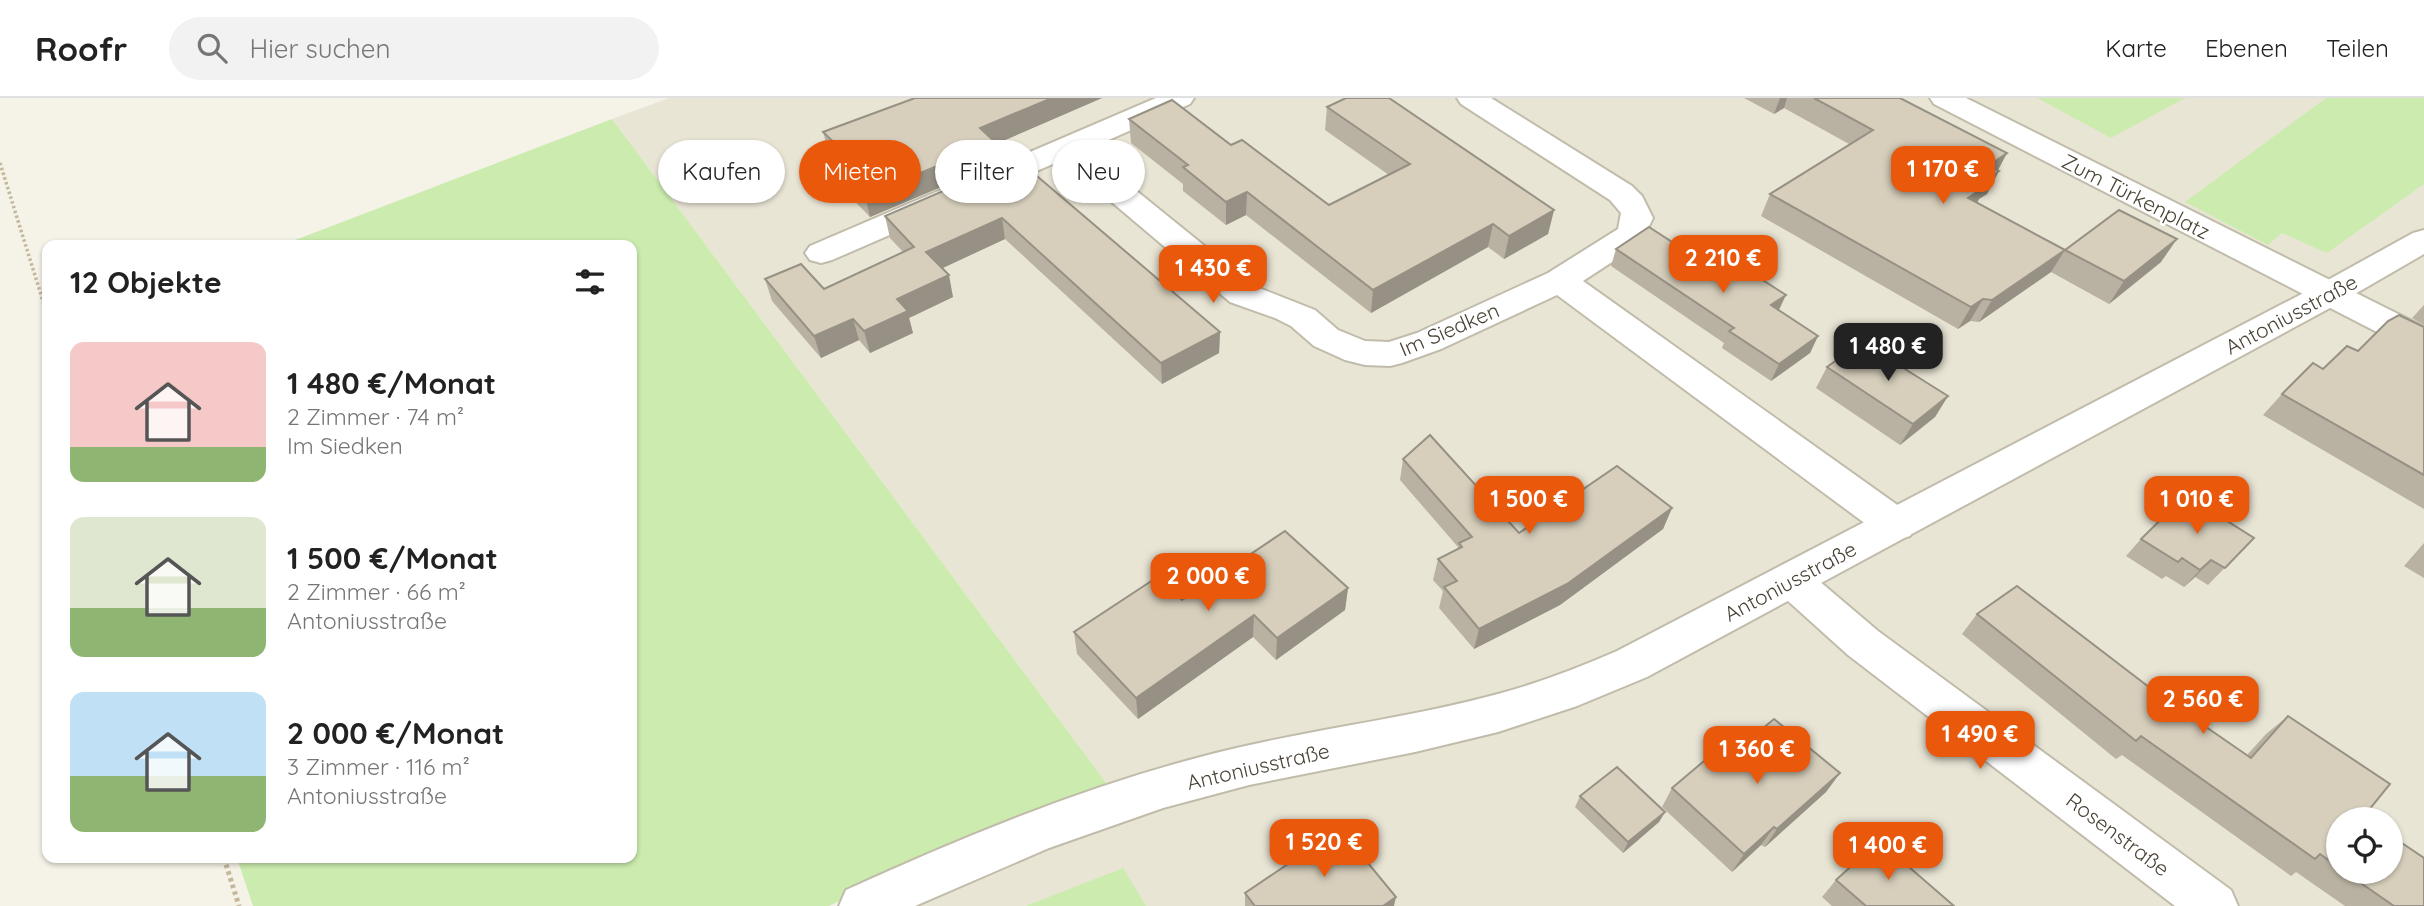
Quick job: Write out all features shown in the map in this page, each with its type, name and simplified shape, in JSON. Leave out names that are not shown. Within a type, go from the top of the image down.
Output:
[{"type":"street","points":[[1083,140],[1180,98]]},
{"type":"street","name":"Im Siedken","points":[[1132,203],[1242,294],[1303,318],[1326,338],[1345,348],[1365,353],[1390,354],[1429,341],[1560,281],[1630,236],[1637,226],[1639,215],[1632,202],[1621,193],[1471,98]]},
{"type":"street","name":"Zum Türkenplatz","points":[[1944,98],[2424,342]]},
{"type":"street","points":[[821,253],[1052,154]]},
{"type":"street","name":"Antoniusstraße","points":[[863,906],[976,853],[1111,804],[1209,774],[1449,725],[1538,701],[1632,664],[2424,240]]},
{"type":"street","points":[[1560,281],[1896,524]]},
{"type":"street","name":"Rosenstraße","points":[[1791,580],[1863,643],[2214,906]]},
{"type":"path","points":[[0,163],[42,298]]},
{"type":"path","points":[[226,863],[239,906]]},
{"type":"shaded area","points":[[669,98],[2424,98],[2424,906],[906,906],[1113,792],[675,203],[785,203],[785,140],[658,140],[658,181],[612,119]]},
{"type":"green space","points":[[2037,98],[2185,98],[2111,138]]},
{"type":"green space","points":[[2326,98],[2424,98],[2424,184],[2327,253],[2282,233],[2268,245],[2185,202]]},
{"type":"green space","points":[[612,119],[658,181],[658,203],[675,203],[1113,792],[975,837],[829,906],[253,906],[239,863],[637,863],[637,240],[295,240]]},
{"type":"green space","points":[[1123,868],[1146,906],[1026,906]]},
{"type":"building","points":[[915,98],[1052,98],[980,128],[993,140],[935,140],[935,167],[921,173],[921,140],[831,140],[823,132]]},
{"type":"building","points":[[1346,98],[1389,98],[1554,210],[1509,236],[1493,224],[1373,290],[1247,192],[1226,202],[1183,167],[1188,165],[1129,119],[1172,100],[1231,145],[1242,140],[1329,205],[1410,164],[1327,107]]},
{"type":"building","points":[[1814,98],[1900,98],[2007,153],[1988,166],[1999,171],[1981,183],[1986,186],[1968,198],[2065,250],[1992,300],[1983,299],[1971,307],[1770,194],[1873,130]]},
{"type":"building","points":[[1038,177],[1052,189],[1052,203],[1069,203],[1220,332],[1161,363],[1002,218],[926,252],[949,275],[897,299],[908,311],[864,331],[853,319],[814,336],[765,279],[801,264],[824,289],[914,247],[885,216],[921,203],[921,200],[935,194],[935,203],[1038,203]]},
{"type":"building","points":[[2119,210],[2177,239],[2124,281],[2065,250]]},
{"type":"building","points":[[1649,227],[1723,275],[1739,265],[1786,295],[1771,305],[1818,336],[1779,364],[1729,331],[1734,328],[1616,249]]},
{"type":"building","points":[[2399,315],[2424,327],[2424,475],[2282,394],[2313,363],[2323,369],[2347,346],[2358,351],[2388,321]]},
{"type":"building","points":[[1862,342],[1948,396],[1913,424],[1827,367]]},
{"type":"building","points":[[1430,435],[1519,533],[1617,466],[1672,508],[1567,584],[1479,629],[1444,587],[1457,581],[1438,559],[1462,547],[1459,543],[1472,537],[1403,459]]},
{"type":"building","points":[[2186,495],[2254,538],[2225,568],[2211,560],[2200,570],[2182,558],[2178,562],[2141,539]]},
{"type":"building","points":[[1285,531],[1348,588],[1277,638],[1254,615],[1136,698],[1074,632],[1159,576],[1182,600]]},
{"type":"building","points":[[2017,586],[2192,720],[2193,718],[2251,758],[2288,716],[2390,784],[2371,807],[2326,807],[2326,858],[2320,854],[2315,859],[2141,736],[2136,741],[1977,614]]},
{"type":"building","points":[[1774,719],[1840,773],[1777,829],[1774,827],[1744,854],[1672,788],[1704,761],[1713,770]]},
{"type":"building","points":[[1617,767],[1665,812],[1628,842],[1580,796]]},
{"type":"building","points":[[1340,829],[1396,897],[1383,906],[1255,906],[1245,893]]},
{"type":"building","points":[[1879,841],[1954,906],[1866,906],[1836,880]]},
{"type":"building","points":[[2403,844],[2424,858],[2424,906],[2394,906],[2362,884],[2403,884]]}]
